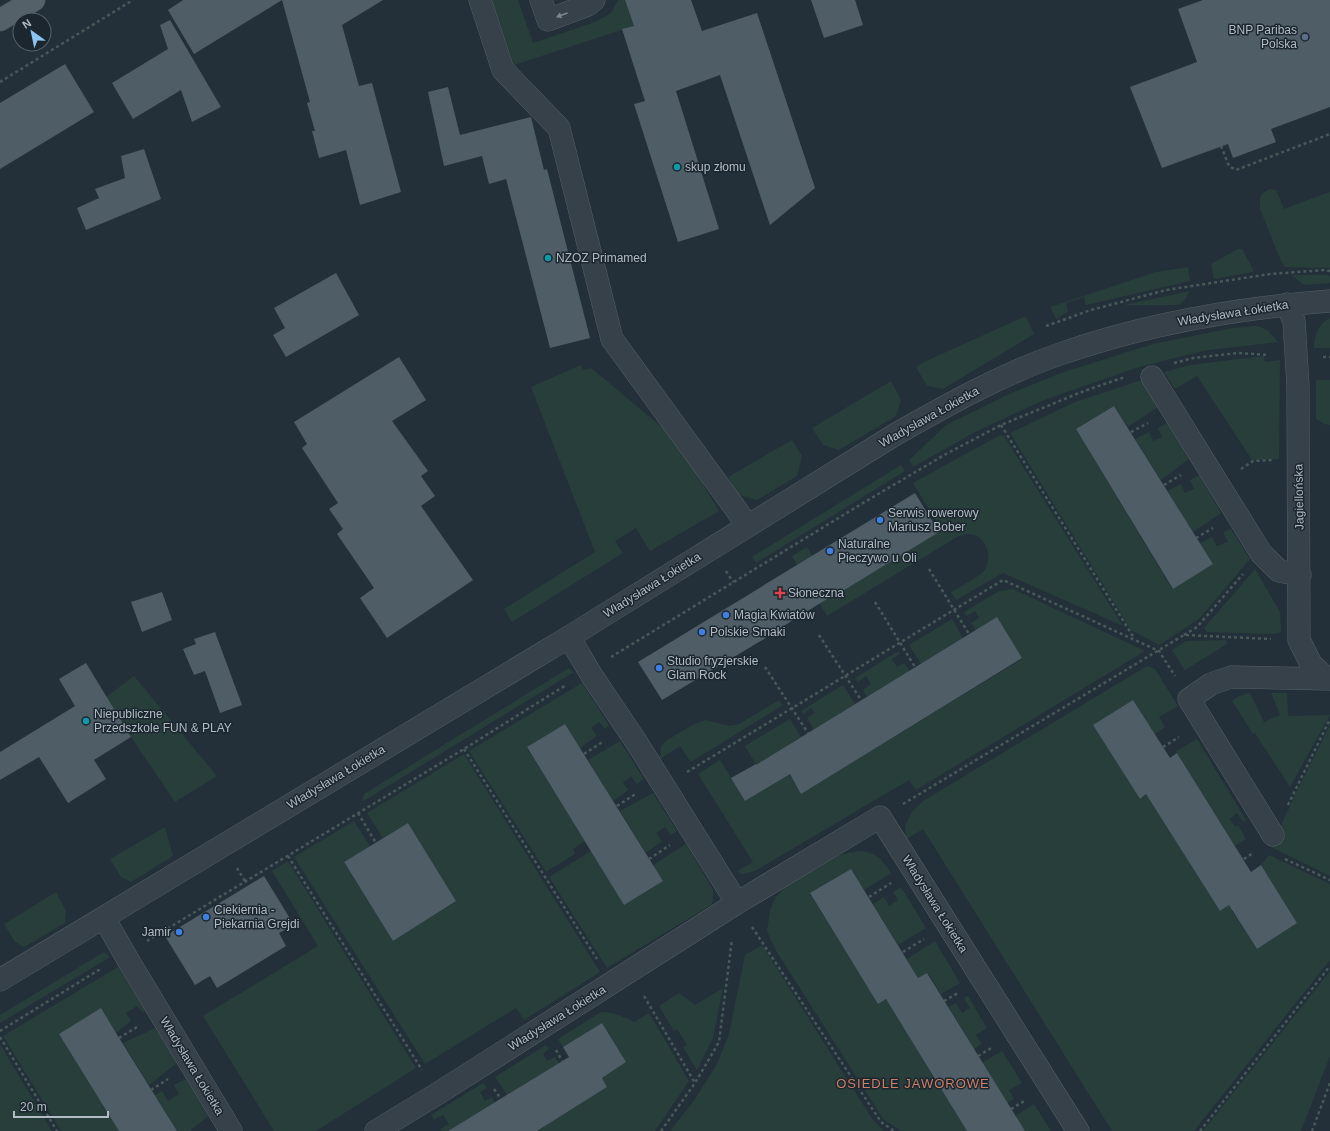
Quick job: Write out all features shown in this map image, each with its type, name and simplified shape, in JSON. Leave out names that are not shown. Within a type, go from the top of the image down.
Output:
[{"type":"main road","points":[[0,20],[34,0]]},
{"type":"street","points":[[480,0],[503,70],[559,128],[612,339],[747,526]]},
{"type":"street","points":[[541,0],[548,20],[588,5],[594,0]]},
{"type":"street","name":"Władysława Łokietka","points":[[0,980],[569,636],[896,434],[995,382],[1044,361],[1119,335],[1182,320],[1248,309],[1330,301]]},
{"type":"street","name":"Jagiellońska","points":[[1287,304],[1294,321],[1297,357],[1300,575],[1299,640],[1311,664],[1328,679]]},
{"type":"street","points":[[1152,377],[1261,553],[1279,571],[1300,575]]},
{"type":"street","points":[[569,636],[737,903]]},
{"type":"street","points":[[1273,835],[1189,698],[1211,684],[1230,677],[1328,679]]},
{"type":"street","name":"Władysława Łokietka","points":[[376,1131],[621,978],[737,903],[880,817],[1078,1131]]},
{"type":"street","name":"Władysława Łokietka","points":[[104,918],[231,1131]]},
{"type":"path","points":[[0,82],[133,0]]},
{"type":"path","points":[[1221,146],[1229,166],[1236,170],[1330,134]]},
{"type":"path","points":[[1171,363],[1193,358],[1238,353],[1297,357],[1330,357]]},
{"type":"path","points":[[0,1031],[464,749],[589,670],[946,454],[1001,425],[1084,391],[1127,376]]},
{"type":"path","points":[[1001,425],[1134,638]]},
{"type":"path","points":[[880,817],[1197,627],[1261,553]]},
{"type":"path","points":[[929,569],[969,634]]},
{"type":"path","points":[[664,786],[1004,580],[1134,638],[1159,651],[1189,698]]},
{"type":"path","points":[[875,602],[915,667]]},
{"type":"path","points":[[819,634],[861,700]]},
{"type":"path","points":[[1184,635],[1299,640]]},
{"type":"path","points":[[765,667],[808,734]]},
{"type":"path","points":[[1330,719],[1273,835],[1261,847],[1330,880]]},
{"type":"path","points":[[464,749],[695,1083]]},
{"type":"path","points":[[358,813],[376,843]]},
{"type":"path","points":[[288,856],[437,1094]]},
{"type":"path","points":[[661,1131],[695,1083],[719,1042],[737,903]]},
{"type":"path","points":[[737,903],[881,1122],[894,1131]]},
{"type":"path","points":[[1200,1131],[1330,966]]},
{"type":"path","points":[[0,1037],[57,1131]]},
{"type":"path","points":[[1312,1131],[1330,1083]]},
{"type":"green space","points":[[492,0],[518,0],[533,43],[595,22],[611,13],[618,0],[625,0],[634,26],[514,65]]},
{"type":"green space","points":[[1270,189],[1276,190],[1284,209],[1330,192],[1330,268],[1285,267],[1281,261],[1260,209],[1260,197],[1264,192]]},
{"type":"green space","points":[[1238,249],[1242,249],[1253,269],[1253,272],[1214,279],[1211,264]]},
{"type":"green space","points":[[1188,267],[1190,281],[1086,305],[1084,297],[1066,303],[1068,311],[1056,319],[1050,307],[1156,272]]},
{"type":"green space","points":[[1291,275],[1327,275],[1330,276],[1330,283],[1304,285]]},
{"type":"green space","points":[[1190,291],[1179,305],[1124,305]]},
{"type":"green space","points":[[1026,316],[1034,334],[943,389],[927,386],[916,367],[924,362]]},
{"type":"green space","points":[[1330,318],[1330,348],[1314,348],[1319,327]]},
{"type":"green space","points":[[1258,326],[1267,330],[1278,342],[1209,350],[1133,369],[1044,400],[977,431],[913,467],[909,460],[946,425],[1007,395],[1061,373],[1153,344],[1232,328]]},
{"type":"green space","points":[[1264,356],[1265,362],[1280,360],[1279,459],[1252,460],[1197,376],[1175,389],[1164,372],[1190,365]]},
{"type":"green space","points":[[581,365],[583,370],[591,368],[676,439],[719,511],[650,551],[636,528],[615,541],[623,553],[512,622],[504,609],[595,552],[531,387]]},
{"type":"green space","points":[[1142,380],[1158,407],[1128,427],[1114,406],[1076,429],[1172,589],[1213,564],[1200,543],[1212,537],[1217,546],[1228,542],[1223,532],[1231,529],[1250,559],[1199,619],[1159,645],[1131,630],[1010,433],[1075,402]]},
{"type":"green space","points":[[1316,380],[1330,380],[1330,425],[1324,424],[1316,419]]},
{"type":"green space","points":[[891,381],[901,400],[896,416],[839,450],[823,445],[812,428]]},
{"type":"green space","points":[[1167,423],[1189,459],[1161,480],[1135,439],[1149,432],[1153,441],[1162,437],[1158,428]]},
{"type":"green space","points":[[1000,435],[1004,436],[1123,626],[1003,573],[956,600],[951,592],[972,580],[983,572],[987,566],[988,551],[985,544],[980,538],[974,535],[966,534],[957,537],[827,616],[792,556],[807,547],[831,587],[938,524],[913,483]]},
{"type":"green space","points":[[792,440],[802,456],[797,476],[757,500],[739,495],[728,477]]},
{"type":"green space","points":[[901,465],[905,471],[756,563],[752,557]]},
{"type":"green space","points":[[1199,475],[1221,513],[1193,532],[1167,491],[1181,484],[1185,493],[1194,489],[1190,480]]},
{"type":"green space","points":[[1255,569],[1280,612],[1281,632],[1275,634],[1207,632],[1204,628]]},
{"type":"green space","points":[[1013,589],[1145,651],[916,790],[909,780],[755,871],[742,874],[737,871],[753,862],[698,774],[720,760],[745,801],[769,786],[745,746],[790,719],[801,737],[776,753],[802,793],[1022,659],[976,631],[971,623],[979,618],[975,611],[966,616],[964,612],[999,591]]},
{"type":"green space","points":[[952,619],[963,638],[921,664],[909,645]]},
{"type":"green space","points":[[1226,640],[1227,644],[1185,670],[1172,650],[1186,641]]},
{"type":"green space","points":[[898,651],[900,654],[892,659],[897,667],[904,663],[910,671],[867,697],[863,690],[871,684],[866,676],[858,682],[855,678]]},
{"type":"green space","points":[[1147,666],[1155,669],[1178,706],[1159,717],[1165,727],[1154,735],[1093,725],[1140,799],[1157,787],[1150,800],[1220,911],[1238,899],[1242,905],[1232,911],[1257,949],[1297,923],[1261,865],[1269,855],[1330,884],[1330,960],[1194,1131],[1112,1131],[923,829],[906,839],[905,826],[912,812],[923,801]]},
{"type":"green space","points":[[569,668],[574,672],[362,802],[364,794]]},
{"type":"green space","points":[[134,676],[217,776],[175,802],[106,697]]},
{"type":"green space","points":[[582,683],[609,725],[605,729],[599,722],[591,728],[597,736],[580,748],[565,724],[527,748],[585,841],[573,849],[575,854],[546,872],[469,751]]},
{"type":"green space","points":[[843,685],[855,704],[814,730],[807,718],[815,713],[811,708],[803,714],[801,711]]},
{"type":"green space","points":[[1250,693],[1264,722],[1280,715],[1271,693],[1287,693],[1288,716],[1330,715],[1290,787],[1232,701],[1239,696]]},
{"type":"green space","points":[[779,700],[783,705],[691,762],[680,746],[660,759],[661,746],[667,740],[696,723],[706,720],[730,726],[739,724]]},
{"type":"green space","points":[[1330,725],[1330,876],[1271,847]]},
{"type":"green space","points":[[1197,739],[1246,820],[1243,822],[1237,813],[1230,819],[1235,827],[1238,825],[1246,839],[1235,846],[1176,751]]},
{"type":"green space","points":[[620,741],[644,779],[637,784],[631,776],[623,783],[628,790],[613,801],[588,760]]},
{"type":"green space","points":[[464,754],[600,972],[524,1020],[516,1008],[425,1064],[294,857],[354,821],[370,846],[344,863],[393,941],[456,901],[408,823],[383,838],[367,813]]},
{"type":"green space","points":[[653,793],[677,831],[671,835],[665,827],[656,833],[662,841],[646,853],[620,811]]},
{"type":"green space","points":[[165,827],[173,856],[131,882],[121,877],[110,859]]},
{"type":"green space","points":[[686,844],[713,890],[713,900],[711,905],[607,968],[549,877],[591,851],[663,881],[653,865]]},
{"type":"green space","points":[[857,851],[874,854],[884,863],[891,873],[864,890],[851,869],[810,894],[878,1003],[886,999],[967,1131],[901,1131],[883,1119],[775,949],[767,931],[770,911],[775,898],[785,887],[840,855]]},
{"type":"green space","points":[[288,861],[416,1068],[316,1131],[274,1131],[203,1016],[318,946],[272,871]]},
{"type":"green space","points":[[901,887],[926,928],[898,945],[873,904],[884,897],[889,906],[898,900],[893,892]]},
{"type":"green space","points":[[56,892],[66,911],[65,923],[24,947],[15,942],[4,924]]},
{"type":"green space","points":[[935,941],[960,983],[941,994],[928,973],[918,978],[907,959]]},
{"type":"green space","points":[[762,945],[873,1120],[884,1131],[670,1131],[695,1099],[716,1066],[729,1034],[745,955]]},
{"type":"green space","points":[[104,952],[110,957],[0,1023],[0,1015]]},
{"type":"green space","points":[[118,967],[145,1011],[143,1013],[137,1006],[126,1013],[131,1021],[116,1033],[101,1009],[119,1131],[61,1131],[3,1036]]},
{"type":"green space","points":[[1330,971],[1330,1056],[1301,1131],[1203,1131]]},
{"type":"green space","points":[[723,988],[713,1038],[697,1070],[683,1047],[687,1045],[677,1029],[674,1031],[659,1006],[679,993],[695,1005]]},
{"type":"green space","points":[[968,996],[987,1028],[976,1035],[982,1044],[974,1049],[949,1007],[956,1003],[962,1013],[970,1008],[964,998]]},
{"type":"green space","points":[[601,1012],[618,1015],[634,1022],[649,1013],[689,1081],[655,1131],[537,1131],[607,1087],[596,1068],[607,1075],[626,1062],[602,1023],[563,1047],[558,1039]]},
{"type":"green space","points":[[155,1028],[177,1063],[149,1085],[123,1043]]},
{"type":"green space","points":[[0,1044],[52,1131],[0,1131]]},
{"type":"green space","points":[[546,1045],[549,1049],[543,1054],[547,1061],[555,1057],[559,1063],[507,1095],[495,1077]]},
{"type":"green space","points":[[1002,1051],[1022,1083],[1009,1090],[1014,1099],[1007,1103],[982,1063]]},
{"type":"green space","points":[[186,1079],[208,1116],[190,1131],[177,1131],[155,1095],[162,1091],[168,1101],[179,1094],[174,1085]]},
{"type":"green space","points":[[483,1083],[487,1088],[480,1092],[485,1101],[492,1097],[495,1102],[448,1131],[441,1131],[440,1129],[449,1124],[443,1115],[434,1120],[431,1115]]},
{"type":"green space","points":[[1034,1104],[1051,1131],[1025,1131],[1015,1116]]},
{"type":"building","points":[[183,0],[282,0],[194,54],[168,10]]},
{"type":"building","points":[[282,0],[383,0],[342,25],[359,86],[372,83],[401,192],[360,205],[346,150],[319,158],[312,131],[315,131],[307,103],[310,102]]},
{"type":"building","points":[[625,0],[691,0],[702,31],[757,13],[815,188],[770,225],[720,75],[676,91],[719,229],[678,242],[634,104],[645,101],[622,29],[634,26]]},
{"type":"building","points":[[811,0],[855,0],[863,25],[824,38]]},
{"type":"building","points":[[1203,0],[1330,0],[1330,107],[1271,129],[1276,142],[1233,158],[1228,144],[1162,168],[1130,87],[1197,62],[1178,9]]},
{"type":"building","points":[[170,20],[221,107],[192,122],[181,90],[133,119],[112,83],[168,49],[160,25]]},
{"type":"building","points":[[65,64],[94,112],[0,169],[0,103]]},
{"type":"building","points":[[448,87],[460,135],[531,117],[544,170],[547,169],[590,338],[550,348],[506,179],[489,184],[482,156],[444,166],[428,92]]},
{"type":"building","points":[[144,149],[161,199],[86,230],[77,208],[99,198],[95,189],[125,178],[121,156]]},
{"type":"building","points":[[336,273],[359,315],[286,357],[273,335],[285,328],[274,308]]},
{"type":"building","points":[[399,357],[426,400],[392,421],[428,471],[421,476],[435,496],[421,506],[473,580],[387,638],[360,598],[374,588],[337,534],[343,529],[329,509],[338,503],[302,448],[307,444],[294,422]]},
{"type":"building","points":[[1114,406],[1213,564],[1173,589],[1076,429]]},
{"type":"building","points":[[915,493],[939,532],[662,700],[638,662]]},
{"type":"building","points":[[162,592],[172,620],[142,632],[131,602]]},
{"type":"building","points":[[997,617],[1022,658],[801,794],[790,774],[745,801],[731,778],[756,765]]},
{"type":"building","points":[[215,632],[242,705],[220,713],[205,671],[194,675],[183,649],[196,644],[194,639]]},
{"type":"building","name":"Niepubliczne Przedszkole FUN & PLAY","points":[[86,663],[131,737],[94,760],[106,779],[68,803],[39,757],[0,780],[0,752],[75,706],[59,679]]},
{"type":"building","points":[[1133,700],[1170,758],[1177,753],[1251,872],[1261,865],[1297,923],[1257,949],[1229,905],[1220,911],[1146,794],[1140,799],[1093,725]]},
{"type":"building","points":[[565,724],[663,881],[624,905],[527,747]]},
{"type":"building","points":[[408,823],[456,901],[393,941],[344,862]]},
{"type":"building","points":[[851,869],[918,978],[927,973],[1025,1131],[967,1131],[886,999],[878,1004],[810,893]]},
{"type":"building","points":[[264,876],[294,925],[279,933],[286,946],[217,988],[210,976],[195,985],[165,936]]},
{"type":"building","points":[[101,1008],[177,1131],[119,1131],[59,1034]]},
{"type":"building","points":[[602,1023],[626,1062],[602,1078],[607,1087],[537,1131],[448,1131],[569,1057],[563,1047]]},
{"type":"place","name":"BNP Paribas Polska","points":[[1305,37]]},
{"type":"place","name":"skup złomu","points":[[677,167]]},
{"type":"place","name":"NZOZ Primamed","points":[[548,258]]},
{"type":"place","name":"Serwis rowerowy Mariusz Bober","points":[[880,520]]},
{"type":"place","name":"Naturalne Pieczywo u Oli","points":[[830,551]]},
{"type":"place","name":"Słoneczna","points":[[780,593]]},
{"type":"place","name":"Magia Kwiatów","points":[[726,615]]},
{"type":"place","name":"Polskie Smaki","points":[[702,632]]},
{"type":"place","name":"Studio fryzjerskie Glam Rock","points":[[659,668]]},
{"type":"place","name":"Niepubliczne Przedszkole FUN & PLAY","points":[[86,721]]},
{"type":"place","name":"Ciekiernia - Piekarnia Grejdi","points":[[206,917]]},
{"type":"place","name":"Jamir","points":[[179,932]]},
{"type":"district","name":"OSIEDLE JAWOROWE","points":[[913,1083]]}]
